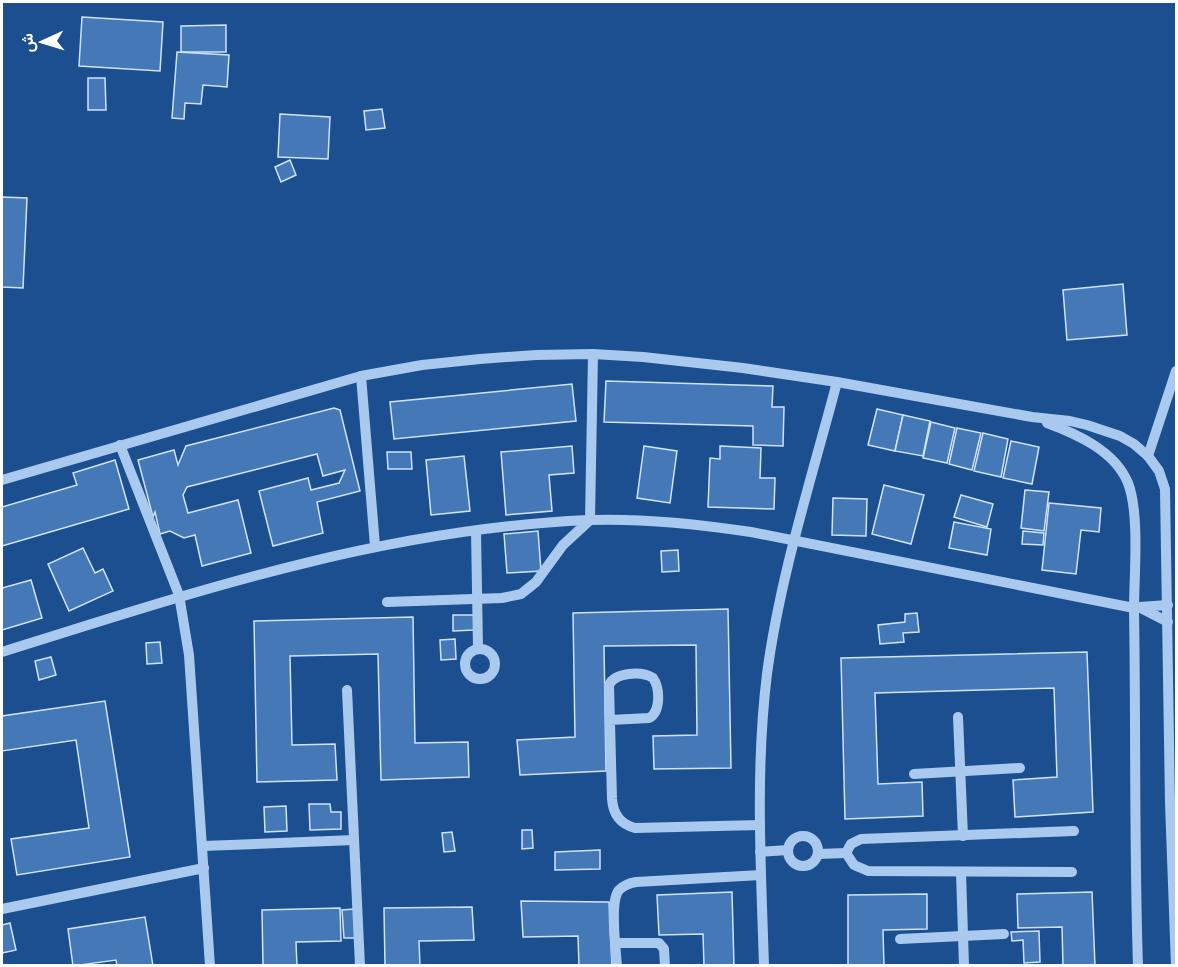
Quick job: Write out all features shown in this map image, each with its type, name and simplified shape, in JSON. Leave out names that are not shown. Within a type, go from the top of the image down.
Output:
[{"type":"street","points":[[387,602],[511,597],[529,589],[563,545],[590,520],[593,354]]},
{"type":"street","points":[[2,480],[361,376],[480,358],[536,355],[593,354],[692,362],[837,382],[1032,417],[1070,421],[1104,430],[1134,444],[1148,456],[1159,471],[1166,489],[1171,847],[1176,966]]},
{"type":"street","points":[[1148,456],[1176,371]]},
{"type":"street","points":[[361,376],[375,546]]},
{"type":"street","points":[[764,966],[760,825],[763,718],[767,674],[774,629],[795,541],[837,382]]},
{"type":"street","points":[[1032,417],[1078,436],[1099,448],[1111,458],[1128,482],[1132,496],[1134,511],[1134,788],[1138,966]]},
{"type":"street","points":[[120,445],[179,595],[189,655],[210,966]]},
{"type":"street","points":[[2,652],[179,595],[375,546],[476,531],[590,520],[703,525],[751,532],[1134,608]]},
{"type":"street","points":[[476,531],[478,649]]},
{"type":"street","points":[[1168,605],[1139,607],[1168,622]]},
{"type":"street","points":[[610,720],[649,718],[654,715],[657,709],[657,687],[653,678],[643,675],[618,676],[612,679],[609,685],[610,720],[613,807],[621,821],[635,828],[760,825]]},
{"type":"street","points":[[347,690],[360,966]]},
{"type":"street","points":[[958,717],[963,836]]},
{"type":"street","points":[[914,774],[1020,768]]},
{"type":"street","points":[[846,853],[851,844],[861,840],[1074,831]]},
{"type":"street","points":[[808,837],[816,844],[818,854],[812,863],[801,866],[792,861],[788,850],[793,840],[808,837]]},
{"type":"street","points":[[203,846],[354,840]]},
{"type":"street","points":[[760,852],[788,850]]},
{"type":"street","points":[[818,854],[846,853]]},
{"type":"street","points":[[846,853],[854,865],[868,871],[1072,872]]},
{"type":"street","points":[[2,909],[204,868]]},
{"type":"street","points":[[960,872],[964,966]]},
{"type":"street","points":[[617,966],[614,902],[619,890],[624,886],[636,882],[761,875]]},
{"type":"street","points":[[900,939],[1004,934]]},
{"type":"street","points":[[616,943],[659,943],[664,949],[665,966]]},
{"type":"building","points":[[82,17],[163,22],[160,71],[79,66]]},
{"type":"building","points":[[226,25],[226,52],[181,52],[181,26]]},
{"type":"building","points":[[177,52],[229,55],[227,87],[203,85],[201,104],[185,103],[184,119],[172,118]]},
{"type":"building","points":[[88,78],[105,78],[106,110],[88,110]]},
{"type":"building","points":[[382,109],[385,128],[366,130],[364,111]]},
{"type":"building","points":[[280,114],[330,117],[328,159],[278,157]]},
{"type":"building","points":[[290,160],[296,175],[281,182],[275,167]]},
{"type":"building","points":[[2,197],[27,198],[23,288],[2,287]]},
{"type":"building","points":[[1123,284],[1127,335],[1067,340],[1063,290]]},
{"type":"building","points":[[606,381],[773,386],[772,407],[784,407],[783,446],[753,445],[753,426],[604,422]]},
{"type":"building","points":[[572,384],[576,421],[394,439],[390,402]]},
{"type":"building","points":[[334,408],[340,410],[360,491],[317,502],[323,533],[273,546],[259,491],[308,478],[311,490],[339,483],[345,470],[323,476],[317,454],[187,487],[183,495],[188,513],[238,500],[251,553],[202,566],[195,535],[184,538],[170,531],[160,534],[155,512],[153,517],[138,460],[174,450],[178,465],[186,446]]},
{"type":"building","points":[[877,409],[903,415],[895,451],[868,445]]},
{"type":"building","points":[[903,415],[930,421],[923,456],[895,451]]},
{"type":"building","points":[[931,422],[955,428],[947,463],[923,458]]},
{"type":"building","points":[[957,428],[981,433],[972,470],[949,464]]},
{"type":"building","points":[[983,433],[1008,439],[1001,477],[974,471]]},
{"type":"building","points":[[1011,441],[1039,447],[1032,484],[1003,478]]},
{"type":"building","points":[[572,446],[574,473],[549,475],[552,511],[506,515],[501,452]]},
{"type":"building","points":[[644,446],[677,451],[670,503],[637,498]]},
{"type":"building","points":[[720,446],[761,448],[760,478],[775,478],[774,509],[708,507],[710,458],[720,459]]},
{"type":"building","points":[[387,452],[411,452],[412,469],[388,469]]},
{"type":"building","points":[[464,456],[470,511],[431,515],[426,460]]},
{"type":"building","points":[[115,460],[129,509],[2,546],[2,507],[77,485],[73,473]]},
{"type":"building","points":[[884,485],[924,495],[911,544],[872,534]]},
{"type":"building","points":[[1025,490],[1049,492],[1044,531],[1021,528]]},
{"type":"building","points":[[961,495],[993,504],[987,527],[954,517]]},
{"type":"building","points":[[833,498],[867,499],[866,536],[832,535]]},
{"type":"building","points":[[1049,503],[1101,508],[1099,532],[1081,530],[1076,574],[1042,570]]},
{"type":"building","points":[[954,522],[991,529],[987,555],[949,548]]},
{"type":"building","points":[[538,531],[541,571],[507,573],[504,534]]},
{"type":"building","points":[[1023,531],[1044,533],[1043,545],[1022,544]]},
{"type":"building","points":[[83,548],[95,573],[103,569],[113,591],[69,611],[48,564]]},
{"type":"building","points":[[678,550],[679,571],[662,572],[661,551]]},
{"type":"building","points":[[31,580],[42,618],[2,630],[2,588]]},
{"type":"building","points":[[728,609],[731,768],[654,769],[653,736],[697,735],[696,645],[604,646],[606,771],[520,775],[517,740],[575,737],[573,613]]},
{"type":"building","points":[[917,613],[919,632],[903,633],[904,642],[880,644],[878,625],[905,622],[905,614]]},
{"type":"building","points":[[453,615],[474,615],[474,630],[453,631]]},
{"type":"building","points":[[413,617],[415,743],[468,742],[469,777],[381,780],[378,654],[290,656],[292,745],[335,744],[337,780],[257,782],[254,621]]},
{"type":"building","points":[[455,639],[456,659],[441,660],[440,640]]},
{"type":"building","points":[[160,642],[162,663],[147,664],[146,643]]},
{"type":"building","points":[[1087,652],[1093,812],[1015,817],[1013,780],[1057,777],[1054,688],[875,693],[878,784],[922,782],[923,816],[845,819],[841,658]]},
{"type":"building","points":[[51,657],[56,675],[39,680],[35,661]]},
{"type":"building","points":[[105,701],[130,857],[17,875],[11,839],[89,828],[76,740],[2,751],[2,716]]},
{"type":"building","points":[[309,804],[330,804],[331,812],[341,812],[341,829],[310,830]]},
{"type":"building","points":[[286,806],[287,831],[265,832],[264,807]]},
{"type":"building","points":[[522,830],[532,830],[533,848],[522,849]]},
{"type":"building","points":[[452,832],[455,851],[444,852],[442,833]]},
{"type":"building","points":[[600,850],[600,869],[555,870],[555,852]]},
{"type":"building","points":[[732,892],[734,966],[704,966],[703,934],[659,935],[657,895]]},
{"type":"building","points":[[1092,892],[1095,966],[1063,966],[1062,927],[1018,928],[1017,894]]},
{"type":"building","points":[[927,894],[927,929],[883,930],[884,966],[848,966],[848,895]]},
{"type":"building","points":[[521,901],[609,902],[612,966],[579,966],[578,936],[523,937]]},
{"type":"building","points":[[472,907],[474,940],[419,941],[420,966],[385,966],[384,908]]},
{"type":"building","points":[[340,908],[341,941],[296,942],[297,966],[263,966],[262,910]]},
{"type":"building","points":[[354,909],[356,938],[344,938],[342,910]]},
{"type":"building","points":[[145,917],[153,966],[117,966],[116,960],[73,966],[68,929]]},
{"type":"building","points":[[10,923],[16,950],[2,953],[2,925]]},
{"type":"building","points":[[1039,931],[1040,962],[1024,963],[1023,940],[1012,941],[1011,932]]}]
